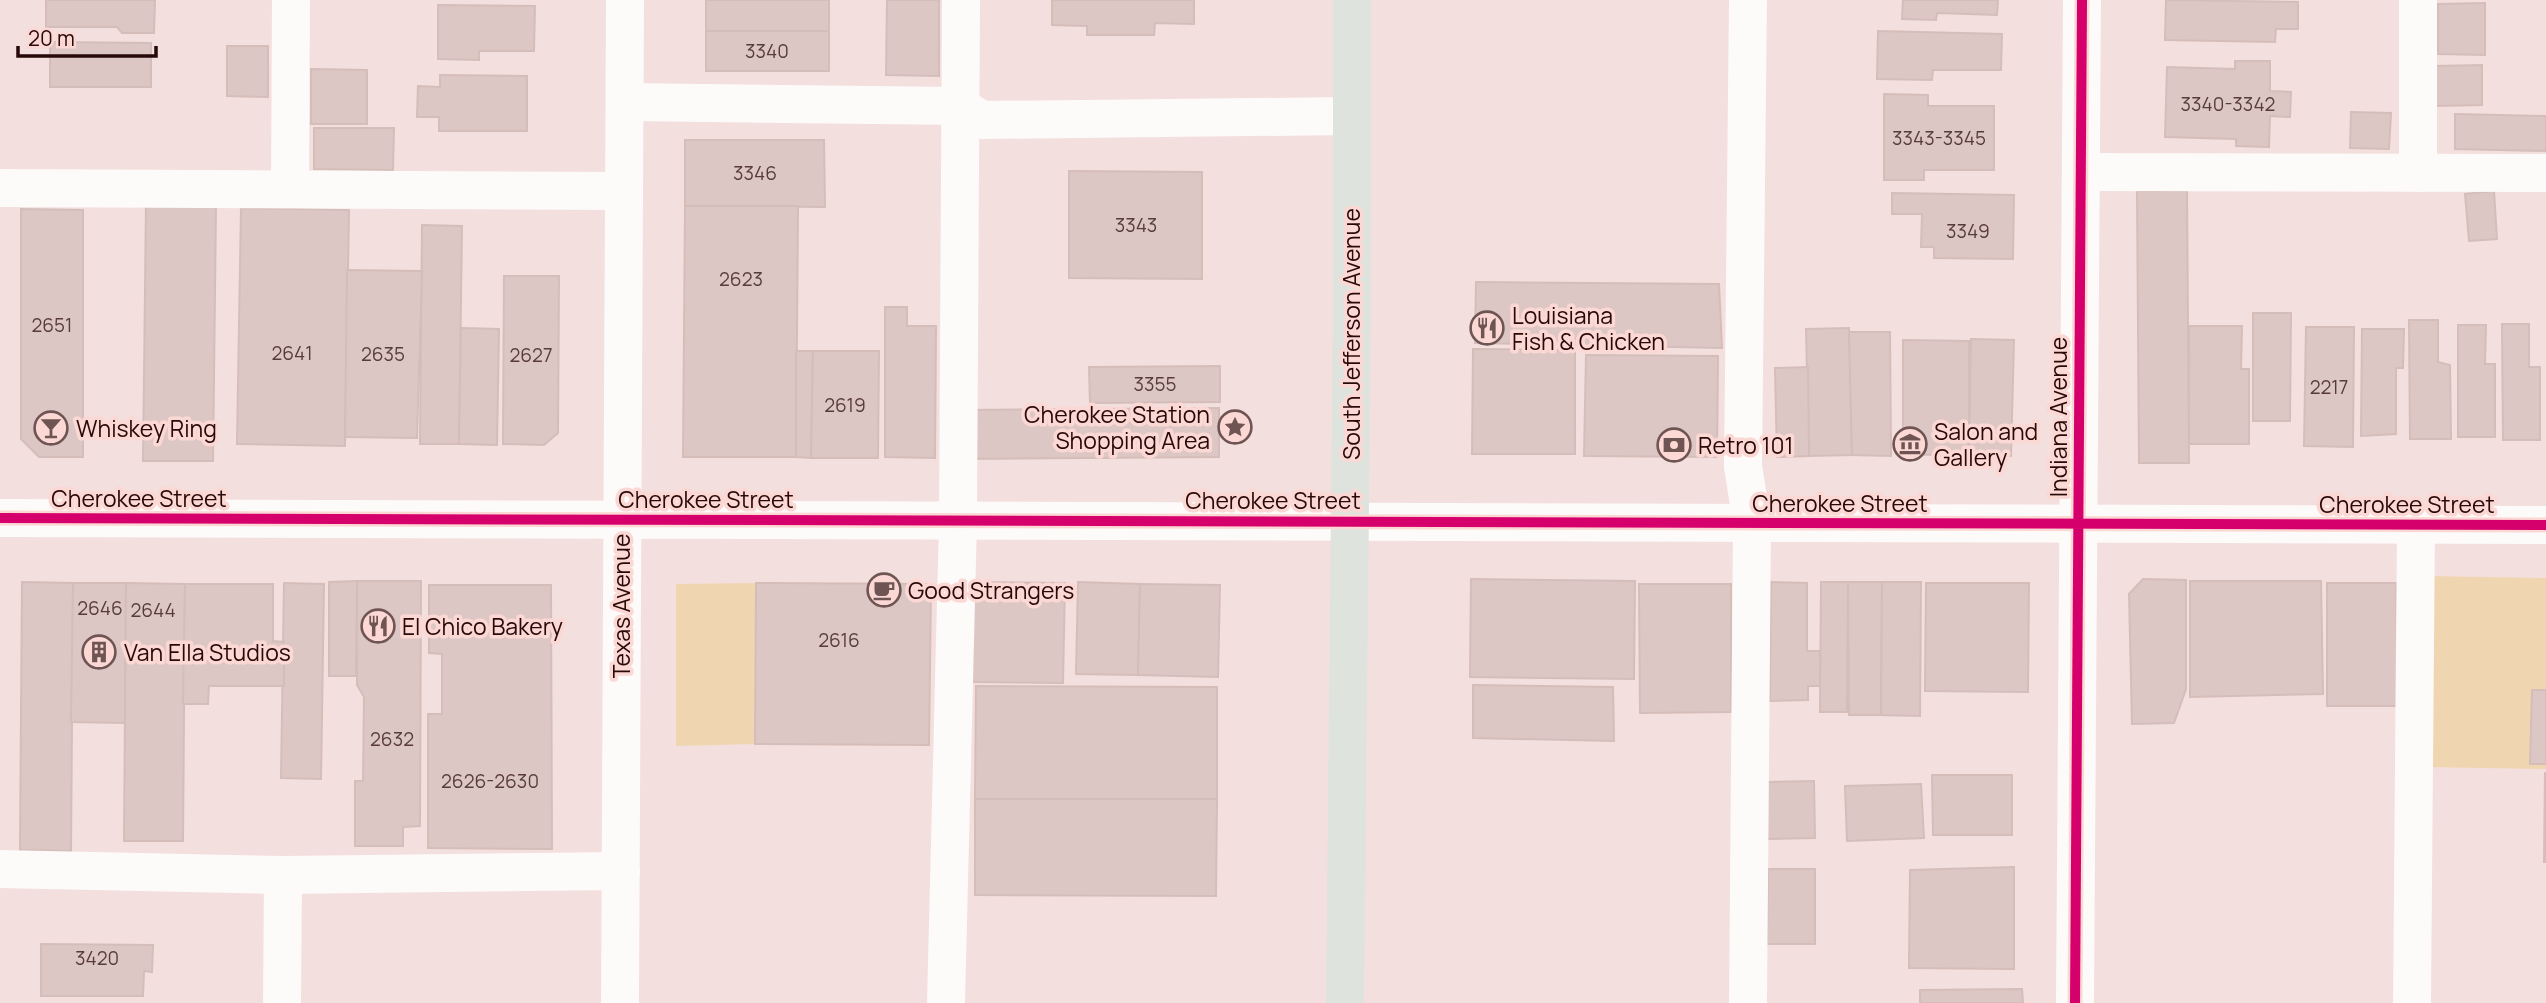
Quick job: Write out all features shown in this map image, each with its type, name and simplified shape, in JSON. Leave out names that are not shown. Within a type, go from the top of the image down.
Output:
[{"type":"main road","name":"South Jefferson Avenue","points":[[1345,1003],[1352,304],[1352,0]]},
{"type":"street","points":[[290,189],[291,0]]},
{"type":"street","name":"Texas Avenue","points":[[620,1003],[625,0]]},
{"type":"street","points":[[946,1003],[958,520],[961,0]]},
{"type":"street","points":[[1748,0],[1743,466],[1752,524],[1748,1003]]},
{"type":"street","name":"Indiana Avenue","points":[[2075,1003],[2082,0]]},
{"type":"street","points":[[2418,0],[2418,173]]},
{"type":"street","points":[[625,102],[961,106],[982,120],[1351,116]]},
{"type":"street","points":[[2081,172],[2546,173]]},
{"type":"street","points":[[0,188],[624,191]]},
{"type":"street","name":"Cherokee Street","points":[[0,519],[2546,526]]},
{"type":"street","points":[[2412,1003],[2416,525]]},
{"type":"street","points":[[0,869],[283,875],[621,871]]},
{"type":"street","points":[[282,1003],[283,875]]},
{"type":"shaded area","points":[[2427,576],[2546,578],[2546,769],[2423,767]]},
{"type":"shaded area","points":[[756,583],[755,744],[676,746],[676,584]]},
{"type":"building","points":[[46,0],[155,0],[154,33],[122,33],[117,27],[46,27]]},
{"type":"building","points":[[706,0],[829,0],[829,31],[706,31]]},
{"type":"building","points":[[887,0],[939,0],[939,76],[886,75]]},
{"type":"building","points":[[1052,0],[1194,0],[1194,24],[1155,23],[1154,35],[1087,35],[1087,26],[1052,25]]},
{"type":"building","points":[[1903,0],[1998,0],[1997,15],[1937,13],[1936,20],[1902,19]]},
{"type":"building","points":[[2166,0],[2298,2],[2298,29],[2276,29],[2275,42],[2165,40]]},
{"type":"building","points":[[2485,3],[2485,55],[2438,54],[2438,4]]},
{"type":"building","points":[[438,5],[535,6],[534,51],[479,51],[479,60],[438,59]]},
{"type":"building","points":[[706,31],[829,31],[829,71],[706,71]]},
{"type":"building","points":[[1878,31],[2002,34],[2001,70],[1933,70],[1932,80],[1877,79]]},
{"type":"building","points":[[50,42],[151,43],[151,87],[50,87]]},
{"type":"building","points":[[227,46],[268,46],[268,97],[227,96]]},
{"type":"building","points":[[2235,61],[2270,61],[2270,91],[2291,92],[2290,117],[2270,116],[2269,147],[2236,146],[2236,139],[2165,137],[2167,67],[2235,69]]},
{"type":"building","points":[[2482,65],[2482,105],[2434,106],[2435,66]]},
{"type":"building","points":[[311,69],[367,70],[367,124],[311,124]]},
{"type":"building","points":[[440,75],[527,76],[527,131],[439,131],[439,117],[417,117],[418,86],[440,87]]},
{"type":"building","points":[[1884,94],[1928,95],[1928,106],[1994,106],[1994,170],[1924,170],[1924,180],[1884,180]]},
{"type":"building","points":[[2351,112],[2391,113],[2389,149],[2350,148]]},
{"type":"building","points":[[2455,114],[2546,116],[2546,151],[2455,149]]},
{"type":"building","points":[[314,128],[394,128],[393,170],[314,169]]},
{"type":"building","points":[[685,140],[824,140],[825,207],[685,206]]},
{"type":"building","points":[[1069,171],[1202,172],[1202,279],[1069,278]]},
{"type":"building","points":[[2137,191],[2187,191],[2189,463],[2139,463]]},
{"type":"building","points":[[2494,191],[2497,239],[2469,241],[2465,194]]},
{"type":"building","points":[[1892,193],[2014,195],[2013,259],[1934,258],[1934,247],[1921,247],[1922,214],[1892,214]]},
{"type":"building","points":[[146,204],[216,205],[213,461],[143,461]]},
{"type":"building","points":[[685,206],[798,206],[796,457],[683,457]]},
{"type":"building","points":[[241,208],[349,210],[345,446],[237,444]]},
{"type":"building","points":[[21,209],[83,210],[83,457],[39,457],[21,439]]},
{"type":"building","points":[[422,225],[462,226],[459,444],[420,444]]},
{"type":"building","points":[[347,270],[422,271],[417,438],[345,437]]},
{"type":"building","points":[[504,276],[559,276],[558,433],[544,445],[503,444]]},
{"type":"building","points":[[1476,282],[1719,284],[1722,348],[1475,343]]},
{"type":"building","points":[[885,307],[907,307],[907,326],[936,326],[935,458],[885,457]]},
{"type":"building","points":[[2253,313],[2291,313],[2290,421],[2253,421]]},
{"type":"building","points":[[2409,320],[2438,320],[2438,362],[2450,365],[2451,439],[2410,439]]},
{"type":"building","points":[[2502,324],[2529,324],[2529,367],[2540,367],[2540,440],[2503,440]]},
{"type":"building","points":[[2458,325],[2486,325],[2485,364],[2495,364],[2495,437],[2458,437]]},
{"type":"building","points":[[2189,326],[2242,326],[2241,369],[2249,369],[2249,444],[2189,444]]},
{"type":"building","points":[[2306,327],[2354,327],[2353,447],[2304,446]]},
{"type":"building","points":[[461,328],[499,329],[497,445],[459,444]]},
{"type":"building","points":[[1849,328],[1852,455],[1809,456],[1806,329]]},
{"type":"building","points":[[2362,329],[2404,329],[2403,368],[2396,368],[2396,434],[2361,436]]},
{"type":"building","points":[[1849,332],[1890,332],[1891,456],[1852,455]]},
{"type":"building","points":[[1971,339],[2014,340],[2011,456],[1969,456]]},
{"type":"building","points":[[1903,340],[1969,341],[1969,456],[1903,454]]},
{"type":"building","points":[[1473,349],[1575,350],[1575,454],[1472,454]]},
{"type":"building","points":[[796,351],[813,351],[811,458],[796,457]]},
{"type":"building","points":[[813,351],[879,351],[878,458],[811,458]]},
{"type":"building","points":[[1586,355],[1718,356],[1717,457],[1584,456]]},
{"type":"building","points":[[1220,366],[1220,402],[1090,403],[1089,367]]},
{"type":"building","points":[[1808,367],[1809,456],[1777,457],[1775,368]]},
{"type":"building","points":[[1219,408],[1219,457],[968,459],[968,410]]},
{"type":"building","points":[[1471,579],[1635,581],[1634,679],[1470,677]]},
{"type":"building","points":[[2143,579],[2186,580],[2186,689],[2174,723],[2132,724],[2129,594]]},
{"type":"building","points":[[357,581],[421,581],[420,826],[403,827],[403,846],[355,846],[355,781],[363,781],[364,697],[357,685]]},
{"type":"building","points":[[357,581],[356,676],[329,676],[329,582]]},
{"type":"building","points":[[2190,581],[2321,581],[2323,694],[2190,697]]},
{"type":"building","points":[[22,582],[73,583],[71,851],[20,850]]},
{"type":"building","points":[[973,582],[1065,583],[1063,683],[972,682]]},
{"type":"building","points":[[1078,582],[1140,584],[1138,675],[1076,674]]},
{"type":"building","points":[[1771,582],[1807,583],[1807,651],[1820,651],[1820,686],[1808,686],[1808,700],[1770,701]]},
{"type":"building","points":[[1821,582],[1848,582],[1847,712],[1820,712]]},
{"type":"building","points":[[1848,582],[1882,582],[1881,715],[1849,715]]},
{"type":"building","points":[[1882,582],[1921,582],[1920,716],[1881,715]]},
{"type":"building","name":"Van Ella Studios","points":[[73,583],[126,583],[125,723],[71,722]]},
{"type":"building","points":[[126,583],[185,584],[183,841],[124,841]]},
{"type":"building","points":[[284,583],[324,584],[321,779],[281,778]]},
{"type":"building","points":[[756,583],[931,584],[929,745],[755,744]]},
{"type":"building","points":[[1926,583],[2029,583],[2028,692],[1925,691]]},
{"type":"building","points":[[2327,583],[2396,583],[2398,706],[2327,706]]},
{"type":"building","points":[[185,584],[273,584],[273,641],[284,642],[284,686],[209,686],[208,704],[183,704]]},
{"type":"building","points":[[1140,584],[1220,585],[1218,677],[1138,675]]},
{"type":"building","points":[[1639,584],[1731,584],[1731,712],[1640,713]]},
{"type":"building","points":[[429,585],[551,585],[552,849],[428,848],[428,714],[442,714],[442,654],[429,653]]},
{"type":"building","points":[[1473,685],[1613,687],[1614,741],[1473,738]]},
{"type":"building","points":[[976,686],[1217,687],[1217,799],[975,799]]},
{"type":"building","points":[[2532,690],[2546,690],[2546,764],[2530,764]]},
{"type":"building","points":[[2545,773],[2546,862],[2544,862]]},
{"type":"building","points":[[1932,775],[2012,775],[2012,835],[1933,835]]},
{"type":"building","points":[[1814,781],[1815,838],[1767,839],[1766,782]]},
{"type":"building","points":[[1921,784],[1924,838],[1847,841],[1845,786]]},
{"type":"building","points":[[975,799],[1217,799],[1216,896],[975,895]]},
{"type":"building","points":[[2014,867],[2014,969],[1909,968],[1910,870]]},
{"type":"building","points":[[1768,869],[1815,869],[1815,944],[1767,944]]},
{"type":"building","points":[[41,944],[153,945],[152,972],[144,971],[143,996],[41,996]]},
{"type":"building","points":[[2022,989],[2023,1003],[1920,1003],[1920,990]]},
{"type":"cycle path","points":[[2075,1003],[2082,0]]},
{"type":"cycle path","points":[[0,518],[2546,525]]},
{"type":"place","name":"Louisiana Fish & Chicken","points":[[1487,328]]},
{"type":"place","name":"Cherokee Station Shopping Area","points":[[1235,427]]},
{"type":"place","name":"Whiskey Ring","points":[[51,428]]},
{"type":"place","name":"Salon and Gallery","points":[[1910,444]]},
{"type":"place","name":"Retro 101","points":[[1674,445]]},
{"type":"place","name":"Good Strangers","points":[[884,590]]},
{"type":"place","name":"El Chico Bakery","points":[[378,626]]},
{"type":"place","name":"Van Ella Studios","points":[[99,652]]}]
